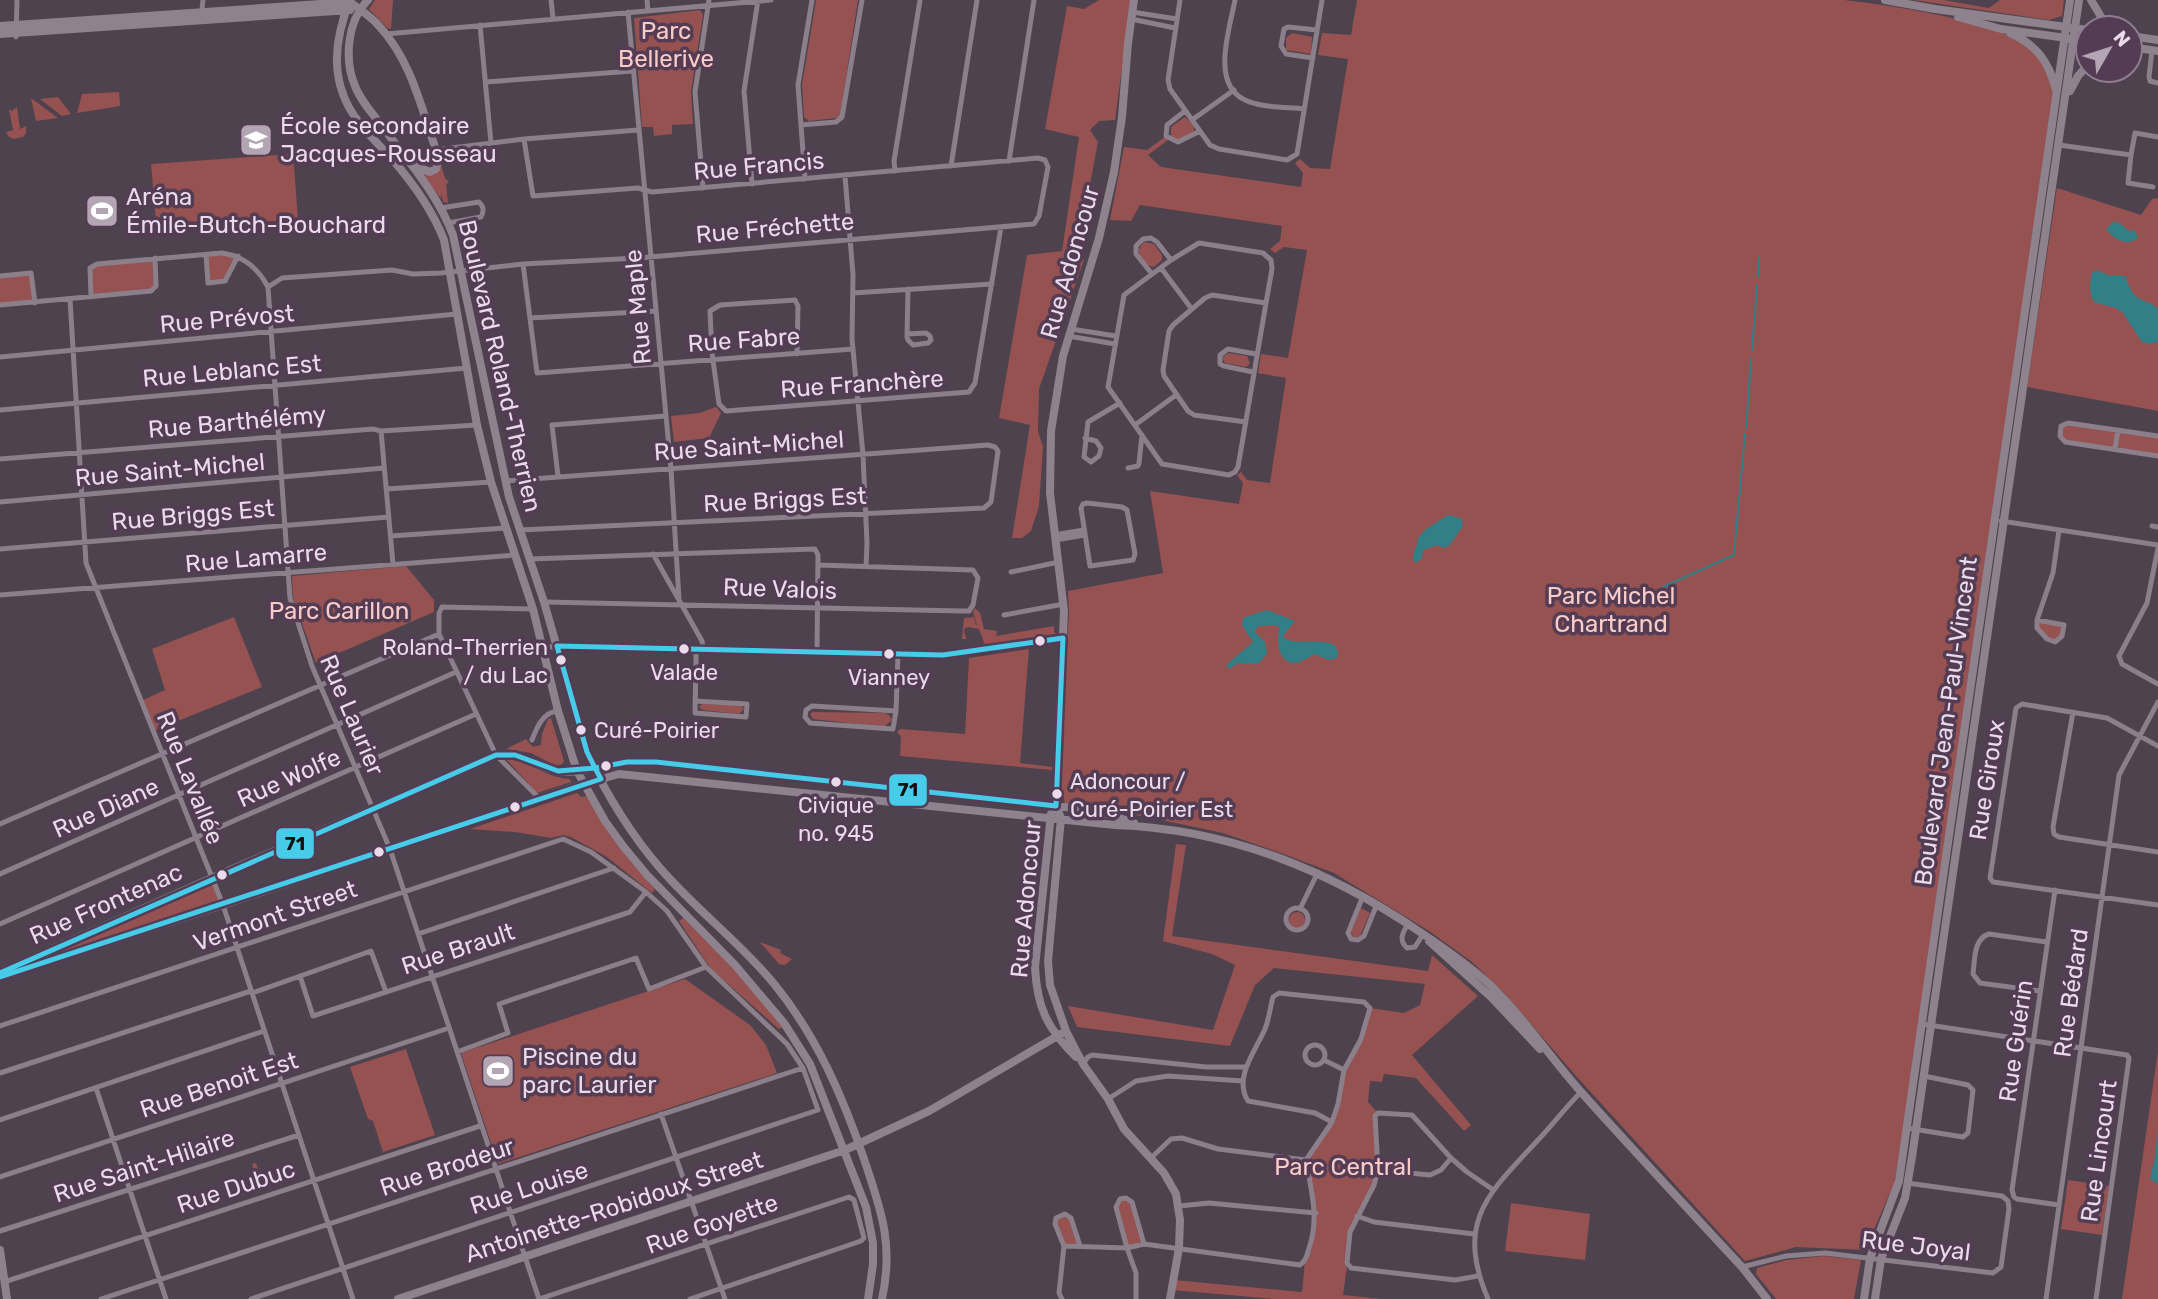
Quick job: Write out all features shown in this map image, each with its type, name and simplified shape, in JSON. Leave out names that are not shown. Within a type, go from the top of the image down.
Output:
[{"type":"street","points":[[16,31],[17,0]]},
{"type":"street","points":[[202,10],[203,0]]},
{"type":"street","name":"Boulevard Roland-Therrien","points":[[369,0],[360,11],[349,43],[355,86],[441,208],[448,223],[461,271],[505,481],[593,768],[631,830],[660,869],[763,971],[801,1019],[824,1059],[859,1144],[884,1221],[887,1242],[882,1299]]},
{"type":"street","points":[[551,0],[553,18]]},
{"type":"street","points":[[647,0],[648,11]]},
{"type":"street","points":[[386,34],[648,11],[709,3],[771,0]]},
{"type":"street","points":[[805,179],[798,85],[812,0]]},
{"type":"street","points":[[801,125],[836,122],[842,117],[862,0]]},
{"type":"street","points":[[895,171],[894,161],[920,0]]},
{"type":"street","points":[[951,166],[977,0]]},
{"type":"street","points":[[1009,161],[1034,0]]},
{"type":"street","name":"Rue Adoncour","points":[[1134,0],[1113,180],[1099,238],[1069,332],[1057,386],[1051,441],[1049,485],[1064,604],[1056,806],[1061,818],[1048,961],[1050,985],[1066,1031],[1083,1064],[1108,1099],[1124,1129],[1171,1183],[1180,1206],[1180,1248],[1170,1299]]},
{"type":"street","points":[[1180,0],[1168,80],[1170,89],[1199,131],[1210,145],[1219,149],[1292,159],[1297,154],[1322,0]]},
{"type":"street","points":[[1235,0],[1223,67],[1234,90],[1243,99],[1252,102],[1304,109]]},
{"type":"street","points":[[1885,0],[2074,28]]},
{"type":"street","name":"Boulevard Jean-Paul-Vincent","points":[[2070,0],[2071,28]]},
{"type":"street","name":"Boulevard Jean-Paul-Vincent","points":[[1875,1299],[1881,1259],[1905,1198],[1908,1183],[1911,1129],[2005,522],[2055,145],[2057,93],[2079,0]]},
{"type":"street","points":[[752,184],[744,91],[758,1]]},
{"type":"street","points":[[703,188],[695,93],[709,3]]},
{"type":"street","points":[[0,34],[202,10],[349,4],[369,15],[386,34],[410,74],[436,150],[438,165],[432,171],[423,171],[408,162]]},
{"type":"street","name":"Boulevard Roland-Therrien","points":[[349,4],[339,33],[336,54],[343,94],[354,115],[394,161],[436,219],[444,240],[477,425],[491,482],[533,609],[558,711],[577,771],[605,821],[647,875],[735,965],[789,1030],[817,1078],[866,1208],[873,1264],[868,1299]]},
{"type":"street","points":[[0,26],[16,31],[281,6]]},
{"type":"street","points":[[1935,9],[2001,29],[2074,39]]},
{"type":"street","name":"Rue Maple","points":[[628,12],[671,469],[680,602]]},
{"type":"street","points":[[1131,16],[1177,19]]},
{"type":"street","points":[[1131,16],[1175,28]]},
{"type":"street","points":[[480,25],[491,143]]},
{"type":"street","points":[[1313,58],[1286,54],[1281,46],[1284,29],[1289,27],[1317,30]]},
{"type":"street","points":[[2001,29],[2034,47],[2049,69],[2057,93]]},
{"type":"street","name":"Boulevard Jean-Paul-Vincent","points":[[1864,1299],[1870,1258],[1894,1198],[1924,1076],[1927,1025],[1994,520],[2055,145],[2065,104],[2069,38]]},
{"type":"street","points":[[2155,51],[2149,77],[2150,81],[2158,83]]},
{"type":"street","points":[[486,82],[633,71]]},
{"type":"street","points":[[2065,104],[2074,84]]},
{"type":"street","points":[[1192,120],[1234,90]]},
{"type":"street","points":[[1185,111],[1167,125],[1166,136],[1178,142],[1199,131]]},
{"type":"street","points":[[436,150],[524,139],[638,130]]},
{"type":"street","points":[[2152,187],[2128,183],[2131,155],[2135,133],[2158,136]]},
{"type":"street","name":"Rue Francis","points":[[524,139],[533,196],[638,188],[652,192],[1038,158],[1045,160]]},
{"type":"street","points":[[2055,145],[2131,155]]},
{"type":"street","name":"Rue Fréchette","points":[[268,287],[282,278],[303,276],[392,270],[413,274],[450,272],[523,264],[651,257],[1037,222],[1048,170],[1045,160]]},
{"type":"street","points":[[818,565],[866,567],[863,455],[853,349],[853,293],[845,176]]},
{"type":"street","points":[[441,208],[479,202],[483,206],[481,217],[448,223]]},
{"type":"street","name":"Rue Franchère","points":[[713,360],[719,404],[726,411],[962,394],[971,391],[975,383],[1001,226]]},
{"type":"street","points":[[1152,274],[1136,254],[1136,246],[1140,241],[1151,238],[1171,260]]},
{"type":"street","points":[[1199,243],[1263,253],[1271,260],[1272,269],[1237,469],[1229,475],[1162,464],[1108,387],[1124,295],[1161,268],[1199,243]]},
{"type":"street","points":[[91,297],[90,268],[93,265],[222,253],[238,256],[250,264],[263,276],[268,287]]},
{"type":"street","points":[[205,254],[208,283],[225,281],[238,256]]},
{"type":"street","points":[[0,306],[155,289],[155,258]]},
{"type":"street","name":"Rue Fabre","points":[[523,264],[537,373],[853,349]]},
{"type":"street","points":[[1161,268],[1191,308]]},
{"type":"street","points":[[0,276],[31,273],[36,303]]},
{"type":"street","points":[[853,293],[992,284]]},
{"type":"street","name":"Rue Laurier","points":[[268,287],[286,573],[290,598],[320,686],[390,849],[539,1299]]},
{"type":"street","points":[[907,334],[908,289]]},
{"type":"street","points":[[1246,422],[1194,415],[1188,411],[1163,370],[1169,331],[1191,308],[1212,295],[1266,303]]},
{"type":"street","name":"Rue Lavallée","points":[[70,299],[86,563],[223,905],[353,1299]]},
{"type":"street","points":[[713,360],[709,316],[713,307],[790,299],[796,301],[799,306],[797,354]]},
{"type":"street","points":[[530,318],[656,311]]},
{"type":"street","name":"Rue Prévost","points":[[0,357],[457,314]]},
{"type":"street","points":[[1069,332],[1116,336]]},
{"type":"street","points":[[1069,332],[1115,345]]},
{"type":"street","points":[[1253,372],[1220,364],[1220,355],[1228,349],[1256,354]]},
{"type":"street","name":"Rue Leblanc Est","points":[[0,410],[467,368]]},
{"type":"street","points":[[1135,425],[1176,395]]},
{"type":"street","points":[[1085,438],[1096,441],[1101,448],[1099,456],[1091,462],[1084,457],[1085,438],[1088,422],[1120,403]]},
{"type":"street","points":[[558,476],[552,425],[666,416]]},
{"type":"street","points":[[2158,436],[2068,423],[2061,426],[2060,436],[2065,442],[2158,456]]},
{"type":"street","name":"Rue Barthélémy","points":[[0,459],[373,429],[381,432],[477,425]]},
{"type":"street","points":[[2115,449],[2118,430]]},
{"type":"street","points":[[381,432],[393,564]]},
{"type":"street","points":[[1128,468],[1138,466],[1142,435]]},
{"type":"street","name":"Rue Saint-Michel","points":[[505,481],[995,447]]},
{"type":"street","name":"Rue Briggs Est","points":[[520,530],[985,508],[991,502],[998,456],[995,447]]},
{"type":"street","name":"Rue Saint-Michel","points":[[0,502],[384,468]]},
{"type":"street","points":[[386,489],[491,482]]},
{"type":"street","points":[[1083,504],[1124,508],[1129,514],[1135,557],[1131,561],[1091,567],[1084,533],[1083,504]]},
{"type":"street","name":"Rue Briggs Est","points":[[0,550],[389,517]]},
{"type":"street","points":[[1994,520],[2158,547],[2147,603],[2119,656],[2122,664],[2158,684]]},
{"type":"street","points":[[391,536],[506,528]]},
{"type":"street","points":[[2037,620],[2064,625],[2062,636],[2055,642],[2047,639],[2037,628],[2037,620],[2053,573],[2059,530]]},
{"type":"street","points":[[1055,537],[1084,533]]},
{"type":"street","points":[[530,559],[815,549],[818,552],[817,651]]},
{"type":"street","name":"Rue Maple","points":[[653,554],[703,642],[699,648]]},
{"type":"street","name":"Rue Lamarre","points":[[0,596],[515,555]]},
{"type":"street","points":[[1011,572],[1059,562]]},
{"type":"street","name":"Rue Valois","points":[[544,602],[680,602],[967,611],[973,605],[978,580],[977,573],[973,570],[866,567]]},
{"type":"street","points":[[1004,615],[1064,604]]},
{"type":"street","points":[[533,609],[442,607],[439,613],[439,634],[496,755],[539,798]]},
{"type":"street","points":[[0,824],[439,634]]},
{"type":"street","points":[[543,648],[699,648],[956,655],[1063,638]]},
{"type":"street","points":[[695,701],[747,704],[746,717],[695,713],[695,701],[699,648]]},
{"type":"street","points":[[896,711],[812,706],[806,710],[805,717],[810,723],[889,730],[895,727],[896,711],[898,654]]},
{"type":"street","name":"Rue Diane","points":[[0,874],[457,672]]},
{"type":"street","name":"Rue Bédard","points":[[2046,1299],[2119,775],[2158,702]]},
{"type":"street","name":"Rue Giroux","points":[[2055,890],[1993,882],[1990,878],[2016,708],[2022,704],[2107,718],[2158,746]]},
{"type":"street","points":[[532,740],[545,716],[550,711],[558,711]]},
{"type":"street","points":[[2073,712],[2054,834],[2059,838],[2158,852]]},
{"type":"street","name":"Rue Wolfe","points":[[0,923],[476,713]]},
{"type":"street","points":[[496,755],[521,755],[558,771],[577,771],[625,761],[656,762],[1056,806],[1105,814],[1144,826]]},
{"type":"street","name":"Rue Frontenac","points":[[0,975],[212,878],[496,755]]},
{"type":"street","points":[[0,975],[223,905],[539,798],[601,779],[629,774],[1144,826],[1220,838],[1318,872],[1377,904],[1461,959],[1742,1267],[1767,1299]]},
{"type":"street","name":"Rue Adoncour","points":[[1056,806],[1049,817],[1035,967],[1036,990],[1043,1013],[1056,1037],[1083,1064]]},
{"type":"street","name":"Vermont Street","points":[[0,1026],[560,839],[569,840],[584,848],[614,868]]},
{"type":"street","points":[[418,934],[614,868],[667,911],[706,967],[778,1034],[803,1068]]},
{"type":"street","points":[[1300,909],[1318,872]]},
{"type":"street","points":[[2055,890],[2158,905]]},
{"type":"street","name":"Rue Guérin","points":[[2055,890],[2012,1190],[2017,1199],[2059,1205]]},
{"type":"street","name":"Rue Brault","points":[[300,976],[313,1016],[630,912],[646,892]]},
{"type":"street","points":[[1363,896],[1348,933],[1351,939],[1358,940],[1363,936],[1377,904]]},
{"type":"street","points":[[1289,909],[1300,909],[1307,914],[1309,920],[1302,931],[1293,929],[1284,920],[1289,909]]},
{"type":"street","points":[[1408,923],[1402,935],[1402,942],[1407,948],[1415,947],[1423,934]]},
{"type":"street","points":[[2040,991],[1980,983],[1973,974],[1978,941],[1989,934],[2048,943]]},
{"type":"street","points":[[0,1073],[371,951],[386,992]]},
{"type":"street","points":[[457,1052],[508,1033],[499,1004],[636,958],[649,989],[706,967]]},
{"type":"street","points":[[1064,1246],[1127,1248],[1144,1244],[1300,1265],[1305,1261],[1314,1234],[1316,1213],[1306,1160],[1332,1122],[1344,1070],[1364,1030],[1370,1008],[1364,1002],[1279,993],[1273,997],[1266,1027],[1246,1067],[1243,1081],[1245,1096],[1248,1101],[1315,1113],[1332,1122]]},
{"type":"street","points":[[1927,1025],[2080,1048]]},
{"type":"street","name":"Rue Benoit Est","points":[[0,1177],[449,1028]]},
{"type":"street","points":[[0,1120],[264,1031]]},
{"type":"street","name":"Antoinette-Robidoux Street","points":[[398,1299],[845,1150],[929,1111],[1066,1031]]},
{"type":"street","name":"Rue Lincourt","points":[[2080,1048],[2127,1055],[2130,1062],[2096,1299]]},
{"type":"street","points":[[1083,1064],[1092,1055],[1206,1067],[1246,1067]]},
{"type":"street","points":[[1324,1060],[1344,1070]]},
{"type":"street","points":[[1168,1062],[1168,1076]]},
{"type":"street","name":"Rue Louise","points":[[251,1299],[818,1110],[803,1068]]},
{"type":"street","name":"Rue Brodeur","points":[[101,1299],[803,1068]]},
{"type":"street","points":[[1108,1099],[1136,1081],[1168,1076],[1243,1081]]},
{"type":"street","points":[[1911,1129],[1963,1137],[1968,1133],[1973,1090],[1968,1085],[1924,1076]]},
{"type":"street","points":[[96,1088],[166,1299]]},
{"type":"street","points":[[1488,1299],[1478,1276],[1474,1234],[1481,1211],[1492,1189],[1581,1093]]},
{"type":"street","points":[[1478,1276],[1455,1280],[1351,1268],[1347,1259],[1350,1232],[1366,1203],[1378,1170],[1378,1139],[1374,1121],[1378,1113],[1412,1115],[1451,1158],[1492,1189]]},
{"type":"street","points":[[661,1114],[725,1299]]},
{"type":"street","name":"Rue Dubuc","points":[[5,1282],[480,1126]]},
{"type":"street","name":"Rue Saint-Hilaire","points":[[0,1231],[299,1135]]},
{"type":"street","points":[[1151,1158],[1171,1139],[1182,1138],[1218,1149],[1306,1160]]},
{"type":"street","points":[[1378,1170],[1430,1175],[1441,1170],[1451,1158]]},
{"type":"street","name":"Rue Joyal","points":[[1742,1267],[1805,1254],[1825,1253],[1993,1273],[2001,1267],[2008,1201],[2002,1196],[1908,1183]]},
{"type":"street","name":"Rue Goyette","points":[[539,1299],[849,1197],[854,1200],[864,1238],[862,1241],[722,1289]]},
{"type":"street","points":[[1136,1299],[1136,1273],[1116,1207],[1120,1199],[1126,1198],[1132,1202],[1144,1244]]},
{"type":"street","points":[[1180,1206],[1209,1203],[1316,1213]]},
{"type":"street","points":[[1062,1299],[1059,1293],[1064,1246],[1055,1224],[1056,1218],[1065,1214],[1071,1218],[1080,1246]]},
{"type":"street","points":[[1357,1216],[1374,1222],[1474,1234]]},
{"type":"street","points":[[0,1250],[7,1299]]},
{"type":"street","points":[[690,1299],[722,1289]]},
{"type":"green space","points":[[375,0],[393,0],[391,29],[369,9]]},
{"type":"green space","points":[[816,0],[858,0],[840,116],[809,121],[804,117],[802,85]]},
{"type":"green space","points":[[1099,0],[1131,0],[1115,120],[1099,121],[1090,130],[1098,142],[1077,253],[1084,260],[1039,389],[1038,431],[1043,447],[1039,506],[1031,531],[1022,538],[1012,538],[1030,425],[999,418],[1027,255],[1062,251],[1079,137],[1045,129],[1067,6],[1084,9]]},
{"type":"green space","name":"Parc Michel Chartrand","points":[[1357,0],[1844,0],[1974,23],[2021,42],[2035,53],[2046,71],[2053,92],[1904,1128],[1894,1184],[1865,1250],[1796,1247],[1745,1261],[1505,994],[1472,962],[1429,931],[1334,873],[1223,833],[1065,803],[1059,777],[1068,591],[1163,573],[1150,491],[1239,504],[1243,483],[1237,475],[1241,472],[1247,480],[1270,483],[1286,378],[1258,373],[1261,354],[1288,358],[1307,250],[1284,247],[1275,253],[1270,249],[1280,241],[1282,226],[1140,205],[1131,221],[1110,220],[1124,147],[1147,150],[1165,137],[1168,140],[1148,155],[1161,167],[1301,187],[1303,173],[1295,163],[1300,159],[1310,168],[1330,169],[1348,59],[1318,55],[1322,33],[1351,35]]},
{"type":"green space","points":[[1913,0],[1943,0],[1989,8],[2000,0],[2064,0],[2062,16],[2049,20]]},
{"type":"green space","name":"Parc Bellerive","points":[[700,10],[703,15],[691,92],[693,124],[672,125],[672,134],[654,136],[653,127],[642,127],[634,18]]},
{"type":"green space","points":[[1292,33],[1312,37],[1311,54],[1286,50],[1286,38]]},
{"type":"green space","points":[[119,92],[120,106],[77,113],[82,94]]},
{"type":"green space","points":[[58,97],[71,114],[62,116],[40,99]]},
{"type":"green space","points":[[31,98],[58,118],[36,121]]},
{"type":"green space","points":[[17,107],[20,129],[26,126],[26,133],[23,137],[13,139],[6,132],[13,130],[9,109],[12,111]]},
{"type":"green space","points":[[1185,117],[1194,125],[1194,132],[1179,141],[1171,136],[1171,127]]},
{"type":"green space","points":[[293,154],[298,219],[157,232],[151,164]]},
{"type":"green space","points":[[439,159],[449,182],[446,184],[448,203],[443,202],[441,193],[441,199],[422,174],[430,174]]},
{"type":"green space","points":[[2057,188],[2141,215],[2152,199],[2158,198],[2158,411],[2027,387]]},
{"type":"green space","points":[[1144,242],[1154,244],[1162,255],[1162,260],[1154,267],[1147,265],[1139,254]]},
{"type":"green space","points":[[206,255],[238,256],[225,281],[208,283]]},
{"type":"green space","points":[[155,258],[155,289],[91,297],[90,268],[93,265]]},
{"type":"green space","points":[[31,273],[35,303],[0,305],[0,276]]},
{"type":"green space","points":[[1229,353],[1247,356],[1250,364],[1246,367],[1225,363],[1222,357]]},
{"type":"green space","points":[[716,407],[721,413],[709,438],[674,442],[671,416],[699,413]]},
{"type":"green space","points":[[2068,423],[2158,436],[2158,456],[2065,442],[2060,436],[2061,426]]},
{"type":"green space","name":"Parc Carillon","points":[[406,566],[434,600],[434,612],[316,663],[293,598],[292,576]]},
{"type":"green space","points":[[975,608],[980,613],[984,629],[997,631],[996,636],[1054,626],[1056,634],[985,645],[979,629],[968,627],[964,629],[967,639],[962,639],[964,618],[974,617],[977,625],[973,612]]},
{"type":"green space","points":[[234,617],[262,687],[153,731],[141,701],[165,690],[152,649]]},
{"type":"green space","points":[[2037,620],[2064,625],[2062,636],[2055,642],[2037,628]]},
{"type":"green space","points":[[1029,649],[1020,763],[1052,767],[1052,770],[900,756],[901,736],[897,732],[900,729],[965,734],[969,658]]},
{"type":"green space","points":[[702,704],[741,705],[744,709],[739,714],[702,710],[699,707]]},
{"type":"green space","points":[[885,713],[892,720],[884,727],[813,719],[810,714]]},
{"type":"green space","points":[[551,718],[564,761],[562,764],[556,766],[531,753],[506,749],[526,739],[533,747],[541,745],[542,734],[548,719]]},
{"type":"green space","points":[[506,759],[515,760],[553,776],[570,779],[571,782],[537,793]]},
{"type":"green space","points":[[577,793],[581,797],[587,796],[618,845],[655,889],[652,893],[607,857],[571,837],[563,835],[551,838],[470,829]]},
{"type":"green space","name":"Parc Central","points":[[1176,844],[1186,845],[1172,936],[1428,971],[1432,955],[1478,996],[1412,1055],[1471,1125],[1464,1131],[1416,1078],[1384,1074],[1382,1082],[1370,1081],[1368,1102],[1378,1113],[1375,1116],[1378,1139],[1374,1185],[1353,1224],[1343,1295],[1382,1299],[1274,1299],[1172,1290],[1174,1280],[1302,1292],[1305,1261],[1316,1213],[1306,1160],[1332,1122],[1344,1070],[1361,1039],[1370,1008],[1404,1013],[1420,1005],[1425,984],[1274,968],[1255,985],[1230,1046],[1077,1027],[1068,1006],[1213,1030],[1235,965],[1212,954],[1163,941]]},
{"type":"green space","points":[[212,878],[223,905],[0,977]]},
{"type":"green space","points":[[1361,908],[1370,913],[1360,936],[1354,938],[1351,932]]},
{"type":"green space","points":[[1294,912],[1300,912],[1305,920],[1303,926],[1294,928],[1289,923],[1289,917]]},
{"type":"green space","points":[[683,918],[727,961],[784,1026],[779,1029],[711,969],[679,921]]},
{"type":"green space","points":[[760,942],[781,950],[780,953],[792,959],[785,965],[779,964]]},
{"type":"green space","points":[[685,979],[750,1025],[766,1045],[777,1073],[498,1164],[461,1053]]},
{"type":"green space","points":[[406,1049],[435,1135],[383,1152],[350,1067]]},
{"type":"green space","points":[[2158,1051],[2158,1299],[2122,1299]]},
{"type":"green space","points":[[256,1163],[264,1187],[241,1195],[239,1187],[258,1181],[252,1164]]},
{"type":"green space","points":[[2068,1180],[2109,1186],[2102,1235],[2061,1229]]},
{"type":"green space","points":[[1126,1199],[1131,1203],[1142,1243],[1128,1247],[1118,1207],[1121,1200]]},
{"type":"green space","points":[[1511,1203],[1590,1214],[1585,1260],[1505,1251]]},
{"type":"green space","points":[[1065,1216],[1070,1219],[1078,1244],[1065,1245],[1057,1224],[1058,1219]]},
{"type":"green space","points":[[1824,1256],[1861,1260],[1854,1299],[1776,1299],[1756,1274],[1757,1268],[1786,1260]]},
{"type":"water","points":[[2113,222],[2118,222],[2129,231],[2135,230],[2138,238],[2129,242],[2116,239],[2106,229]]},
{"type":"water","points":[[2096,270],[2111,276],[2125,276],[2135,296],[2158,309],[2158,342],[2142,342],[2123,313],[2116,308],[2094,302],[2090,284],[2092,273]]},
{"type":"water","points":[[1448,515],[1461,518],[1463,526],[1449,546],[1443,548],[1438,545],[1423,550],[1422,558],[1416,563],[1413,557],[1418,538],[1426,529]]},
{"type":"water","points":[[1267,610],[1295,621],[1283,636],[1287,639],[1329,643],[1336,646],[1337,658],[1328,660],[1315,654],[1298,662],[1287,661],[1279,648],[1280,627],[1259,626],[1254,631],[1265,642],[1267,654],[1258,664],[1238,663],[1229,669],[1226,665],[1253,642],[1242,625],[1243,618]]},
{"type":"water","points":[[2158,1124],[2158,1184],[2150,1179]]},
{"type":"waterway","points":[[1758,276],[1759,258]]},
{"type":"waterway","points":[[1752,351],[1757,285]]},
{"type":"waterway","points":[[1746,428],[1751,358]]},
{"type":"waterway","points":[[1663,587],[1734,555],[1745,434]]},
{"type":"transit line","name":"71","points":[[1063,638],[1056,806],[656,762],[627,762],[595,768],[587,752],[557,646],[943,655],[1063,638]]},
{"type":"transit line","name":"71","points":[[0,973],[496,755],[515,755],[558,771],[595,768]]},
{"type":"transit line","name":"71","points":[[0,977],[601,779],[595,768]]},
{"type":"place","name":"École secondaire Jacques-Rousseau","points":[[256,140]]},
{"type":"place","name":"Aréna Émile-Butch-Bouchard","points":[[102,211]]},
{"type":"place","name":"Valade","points":[[684,649]]},
{"type":"place","name":"Vianney","points":[[889,654]]},
{"type":"place","name":"Roland-Therrien / du Lac","points":[[561,660]]},
{"type":"place","name":"Curé-Poirier","points":[[581,730]]},
{"type":"place","name":"Civique no. 945","points":[[836,782]]},
{"type":"place","name":"Adoncour / Curé-Poirier Est","points":[[1057,794]]},
{"type":"place","name":"Piscine du parc Laurier","points":[[498,1071]]}]
